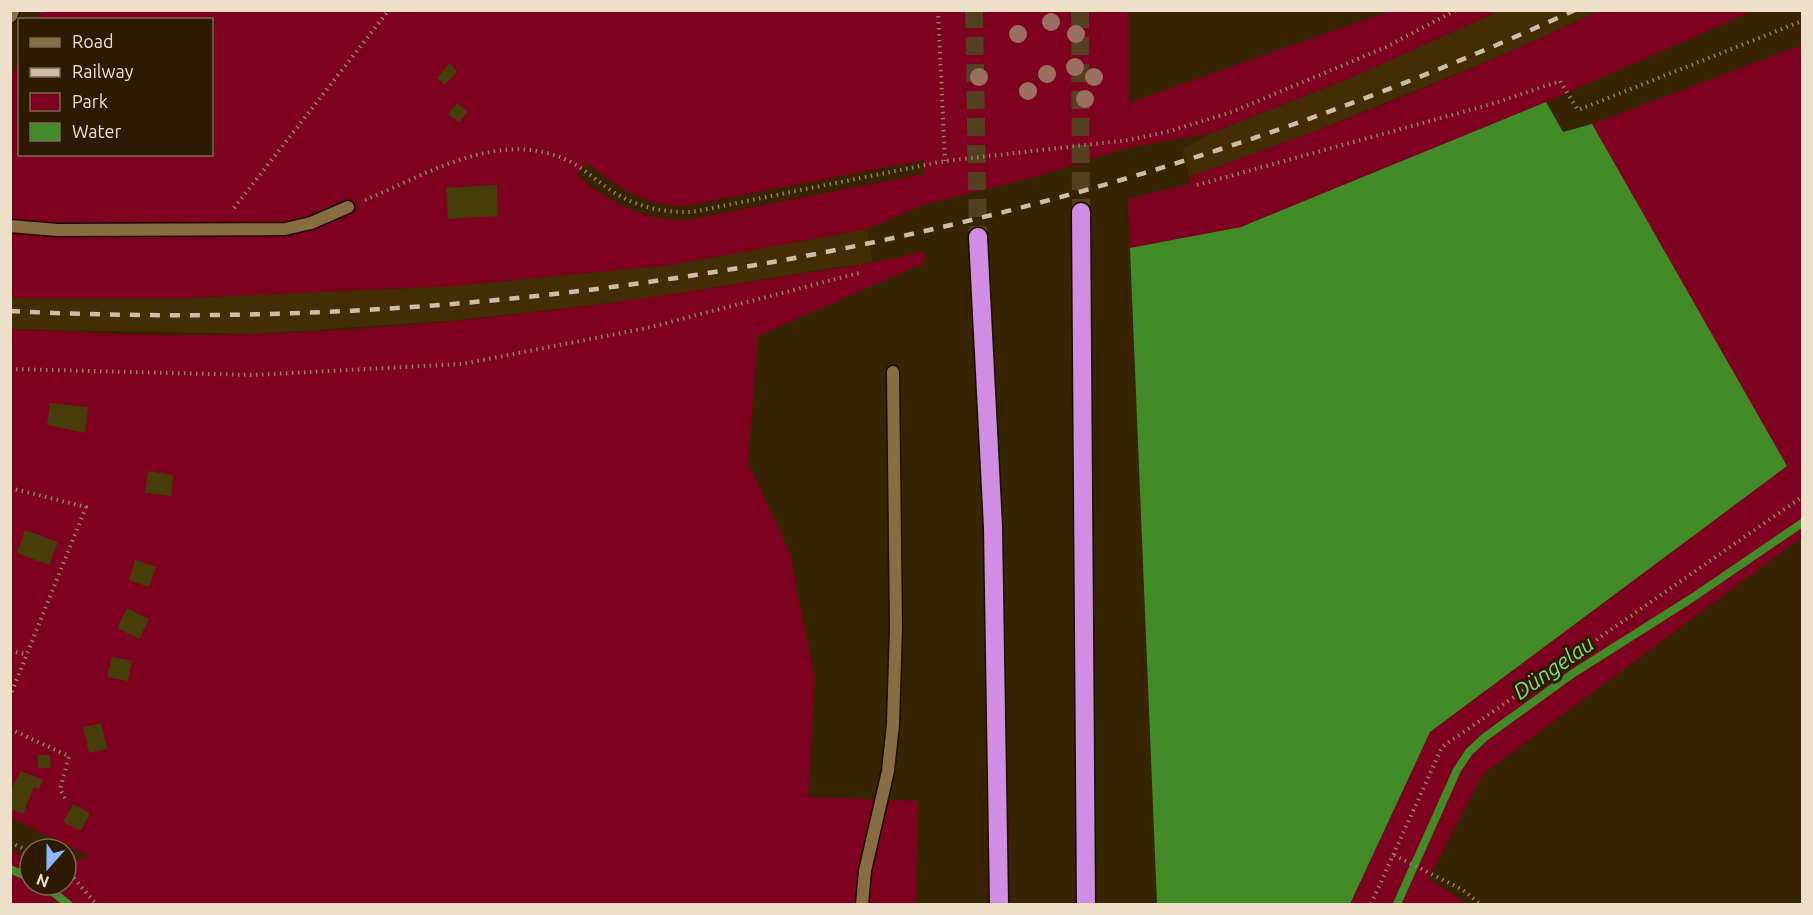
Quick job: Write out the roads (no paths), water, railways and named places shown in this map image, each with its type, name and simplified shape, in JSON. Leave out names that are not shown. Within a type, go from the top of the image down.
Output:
[{"type":"highway","points":[[1081,212],[1086,904]]},
{"type":"highway","points":[[978,237],[993,527],[999,904]]},
{"type":"street","points":[[10,15],[12,10]]},
{"type":"lane","points":[[10,226],[57,230],[224,231],[298,227],[348,207]]},
{"type":"lane","points":[[862,904],[865,871],[888,771],[893,724],[896,627],[893,372]]},
{"type":"water","points":[[1546,102],[1563,132],[1592,124],[1787,466],[1430,732],[1350,904],[1157,904],[1130,248],[1241,227]]},
{"type":"waterway","name":"Düngelau","points":[[1397,904],[1457,770],[1469,752],[1485,737],[1572,674],[1692,598],[1802,523]]},
{"type":"waterway","points":[[10,869],[18,873]]},
{"type":"waterway","points":[[59,897],[68,904]]},
{"type":"tunnel","points":[[974,10],[978,237]]},
{"type":"tunnel","points":[[1080,10],[1081,212]]},
{"type":"railway","points":[[10,311],[211,315],[412,307],[612,287],[810,255],[1007,211],[1200,156],[1390,89],[1575,10]]}]
